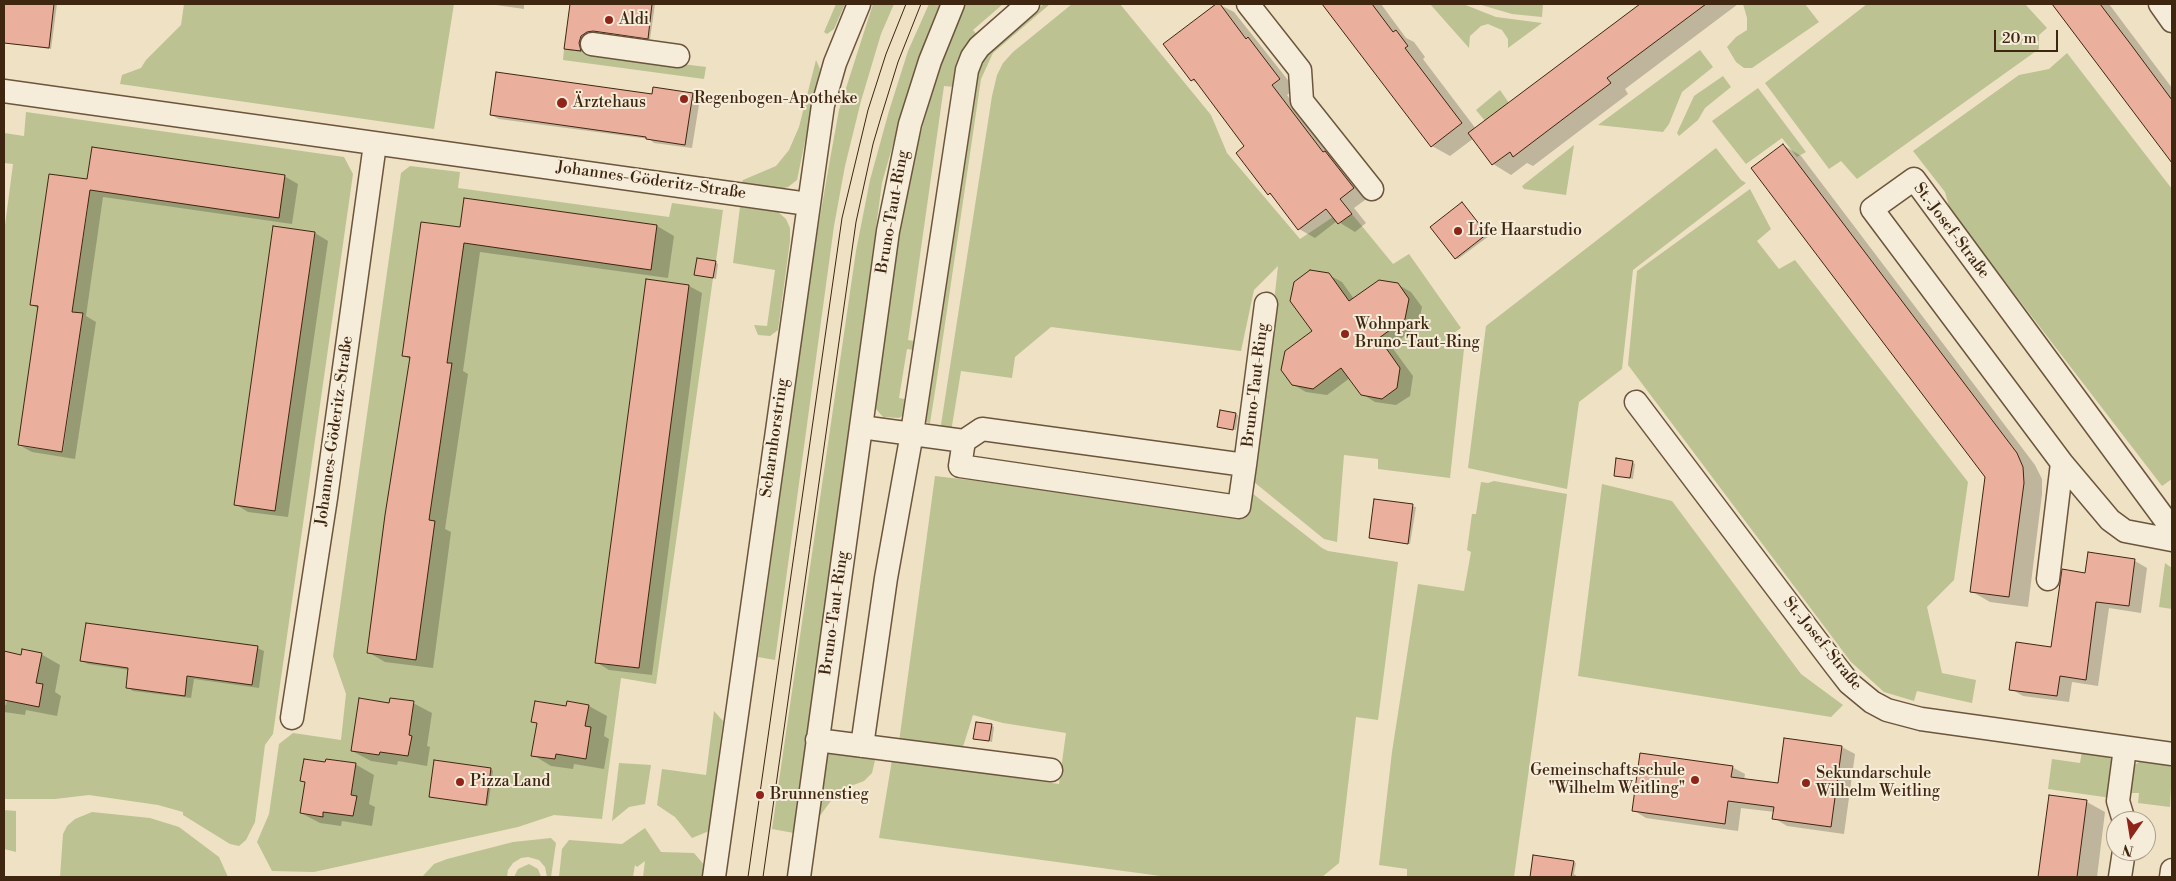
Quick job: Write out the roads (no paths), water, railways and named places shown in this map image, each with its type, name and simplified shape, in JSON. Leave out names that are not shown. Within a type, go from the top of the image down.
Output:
[{"type":"street","name":"Scharnhorstring","points":[[714,877],[808,204],[826,90],[834,63],[858,4]]},
{"type":"street","name":"Bruno-Taut-Ring","points":[[799,877],[888,231],[905,144],[928,68],[953,4]]},
{"type":"street","points":[[862,746],[886,578],[912,433],[967,70],[972,57],[979,47],[1028,4]]},
{"type":"street","points":[[1248,4],[1300,70],[1302,101],[1372,190]]},
{"type":"street","points":[[2160,4],[2172,21]]},
{"type":"street","points":[[592,44],[678,56]]},
{"type":"street","name":"Johannes-Göderitz-Straße","points":[[4,91],[375,144],[549,166],[808,204]]},
{"type":"street","name":"Johannes-Göderitz-Straße","points":[[292,718],[326,498],[375,144]]},
{"type":"street","name":"St.-Josef-Straße","points":[[2172,529],[1914,179],[1872,209],[2062,463],[2117,526],[2125,531],[2172,540]]},
{"type":"street","name":"Bruno-Taut-Ring","points":[[1245,465],[982,429],[964,440],[960,466],[1239,507],[1245,465],[1266,304]]},
{"type":"street","name":"St.-Josef-Straße","points":[[1636,402],[1834,665],[1849,683],[1872,702],[1887,710],[1921,719],[2172,754]]},
{"type":"street","points":[[861,427],[964,440]]},
{"type":"street","points":[[2048,579],[2062,463]]},
{"type":"street","points":[[817,740],[1051,770]]},
{"type":"street","points":[[2121,811],[2118,801],[2125,748]]},
{"type":"street","points":[[2120,877],[2122,861]]},
{"type":"street","points":[[2171,877],[2172,870]]},
{"type":"tram line","points":[[748,877],[842,218],[868,110],[886,54],[906,4]]},
{"type":"tram line","points":[[763,877],[856,222],[873,144],[881,117],[898,62],[921,4]]},
{"type":"place","name":"Aldi","points":[[609,20]]},
{"type":"place","name":"Regenbogen-Apotheke","points":[[684,99]]},
{"type":"place","name":"Ärztehaus","points":[[562,103]]},
{"type":"place","name":"Life Haarstudio","points":[[1458,231]]},
{"type":"place","name":"Wohnpark Bruno-Taut-Ring","points":[[1345,334]]},
{"type":"place","name":"Gemeinschaftsschule \"Wilhelm Weitling\"","points":[[1695,780]]},
{"type":"place","name":"Pizza Land","points":[[460,782]]},
{"type":"place","name":"Sekundarschule Wilhelm Weitling","points":[[1806,783]]},
{"type":"place","name":"Brunnenstieg","points":[[760,795]]}]
